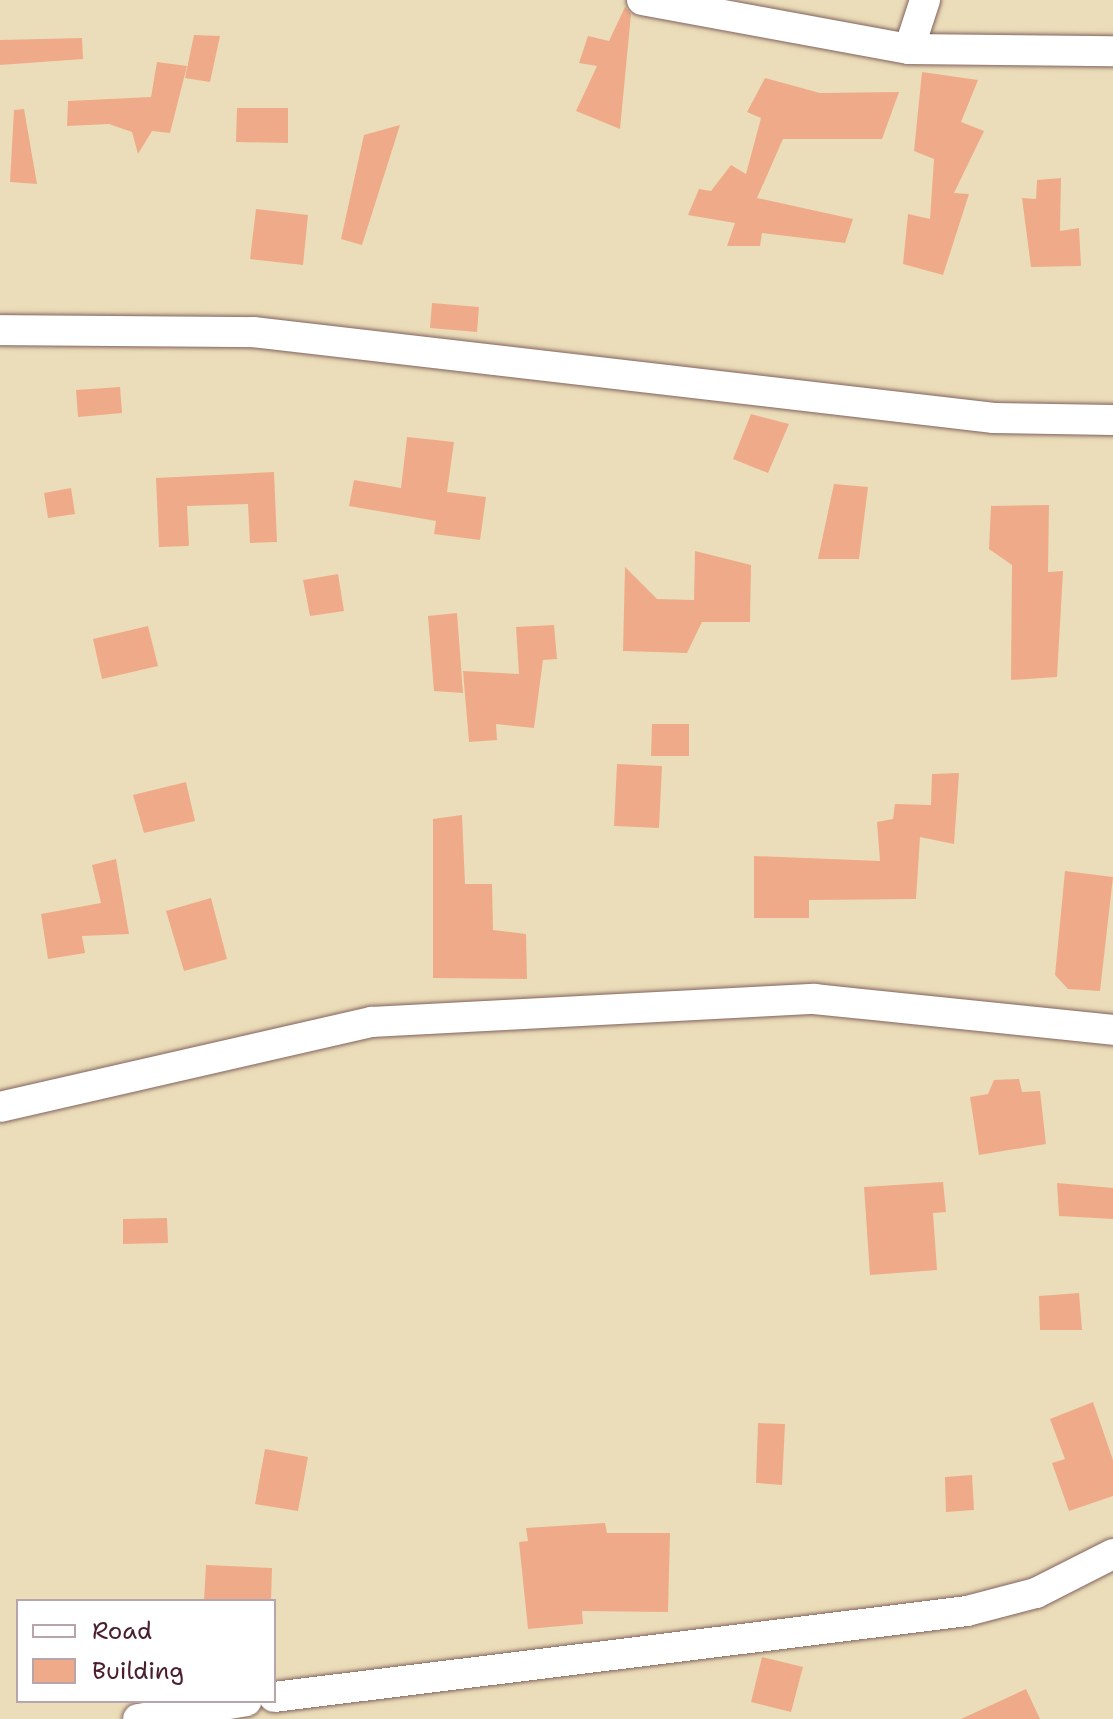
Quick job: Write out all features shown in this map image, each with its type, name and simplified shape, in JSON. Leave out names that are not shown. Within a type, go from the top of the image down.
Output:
[{"type":"street","points":[[642,0],[909,49],[1113,51]]},
{"type":"street","points":[[909,49],[925,0]]},
{"type":"street","points":[[0,330],[253,332],[994,418],[1113,420]]},
{"type":"street","points":[[0,1107],[399,1020],[814,999],[1113,1030]]},
{"type":"street","points":[[276,1697],[967,1611],[1036,1593],[1113,1554]]},
{"type":"street","points":[[138,1719],[235,1703]]},
{"type":"building","points":[[625,7],[631,14],[620,129],[576,111],[597,66],[579,63],[588,36],[609,41]]},
{"type":"building","points":[[194,35],[220,36],[210,82],[185,78]]},
{"type":"building","points":[[82,38],[83,59],[0,65],[0,40]]},
{"type":"building","points":[[157,62],[187,66],[170,133],[152,131],[138,154],[132,132],[109,124],[67,126],[68,101],[151,97]]},
{"type":"building","points":[[922,72],[978,80],[961,122],[984,131],[954,193],[969,194],[943,275],[903,264],[908,214],[930,219],[934,159],[914,151]]},
{"type":"building","points":[[765,78],[820,93],[899,92],[882,139],[783,139],[757,198],[853,219],[845,243],[762,233],[760,246],[727,246],[735,223],[688,215],[699,189],[711,191],[731,165],[746,174],[761,118],[747,112]]},
{"type":"building","points":[[237,108],[288,108],[288,143],[236,142]]},
{"type":"building","points":[[24,109],[37,184],[10,182],[14,110]]},
{"type":"building","points":[[400,125],[362,245],[341,239],[364,135]]},
{"type":"building","points":[[1061,178],[1060,231],[1079,228],[1081,266],[1031,267],[1022,198],[1036,199],[1037,180]]},
{"type":"building","points":[[256,209],[308,215],[303,265],[250,259]]},
{"type":"building","points":[[432,303],[479,307],[477,332],[430,328]]},
{"type":"building","points":[[120,387],[122,413],[78,417],[76,390]]},
{"type":"building","points":[[751,414],[789,424],[768,473],[733,459]]},
{"type":"building","points":[[407,437],[454,442],[447,492],[486,497],[480,540],[434,534],[436,521],[349,506],[354,480],[401,488]]},
{"type":"building","points":[[274,472],[277,542],[250,543],[248,504],[187,506],[189,546],[159,547],[156,478]]},
{"type":"building","points":[[834,484],[868,487],[859,559],[818,559]]},
{"type":"building","points":[[71,488],[75,514],[48,518],[44,493]]},
{"type":"building","points":[[1049,505],[1048,572],[1063,571],[1057,677],[1011,680],[1012,565],[989,549],[991,506]]},
{"type":"building","points":[[695,551],[751,565],[750,622],[702,622],[687,653],[623,651],[625,567],[657,599],[694,600]]},
{"type":"building","points":[[338,574],[344,611],[310,616],[303,580]]},
{"type":"building","points":[[457,613],[463,693],[434,691],[428,616]]},
{"type":"building","points":[[554,625],[557,659],[543,660],[534,728],[496,724],[497,740],[469,742],[463,671],[519,674],[516,627]]},
{"type":"building","points":[[148,626],[158,666],[102,679],[93,639]]},
{"type":"building","points":[[652,724],[689,724],[689,756],[651,756]]},
{"type":"building","points":[[617,764],[662,766],[659,828],[614,826]]},
{"type":"building","points":[[959,773],[954,844],[920,837],[916,899],[809,900],[809,918],[754,918],[754,856],[880,861],[877,822],[893,819],[895,804],[931,805],[932,774]]},
{"type":"building","points":[[186,782],[195,821],[144,833],[133,795]]},
{"type":"building","points":[[462,815],[465,884],[492,884],[493,930],[526,934],[527,979],[433,978],[433,819]]},
{"type":"building","points":[[116,859],[129,934],[82,936],[85,953],[48,959],[41,914],[101,903],[92,865]]},
{"type":"building","points":[[1065,871],[1113,877],[1100,991],[1068,989],[1055,975]]},
{"type":"building","points":[[211,898],[227,959],[184,971],[166,911]]},
{"type":"building","points":[[1019,1079],[1022,1092],[1040,1091],[1046,1144],[979,1155],[970,1097],[988,1094],[994,1080]]},
{"type":"building","points":[[943,1182],[946,1212],[933,1213],[937,1270],[870,1275],[864,1187]]},
{"type":"building","points":[[1057,1183],[1113,1188],[1113,1219],[1059,1216]]},
{"type":"building","points":[[167,1218],[168,1243],[123,1244],[123,1219]]},
{"type":"building","points":[[1079,1293],[1082,1330],[1040,1330],[1039,1296]]},
{"type":"building","points":[[1093,1402],[1113,1460],[1113,1496],[1069,1511],[1052,1463],[1065,1459],[1050,1419]]},
{"type":"building","points":[[758,1423],[785,1424],[782,1485],[756,1483]]},
{"type":"building","points":[[265,1449],[308,1457],[298,1511],[255,1504]]},
{"type":"building","points":[[972,1475],[974,1510],[946,1512],[945,1477]]},
{"type":"building","points":[[605,1523],[607,1533],[670,1533],[668,1612],[582,1611],[583,1624],[528,1629],[519,1542],[528,1541],[526,1528]]},
{"type":"building","points":[[206,1565],[272,1568],[271,1599],[204,1599]]},
{"type":"building","points":[[762,1657],[803,1667],[791,1712],[751,1702]]},
{"type":"building","points":[[1026,1689],[1040,1719],[961,1719]]}]
